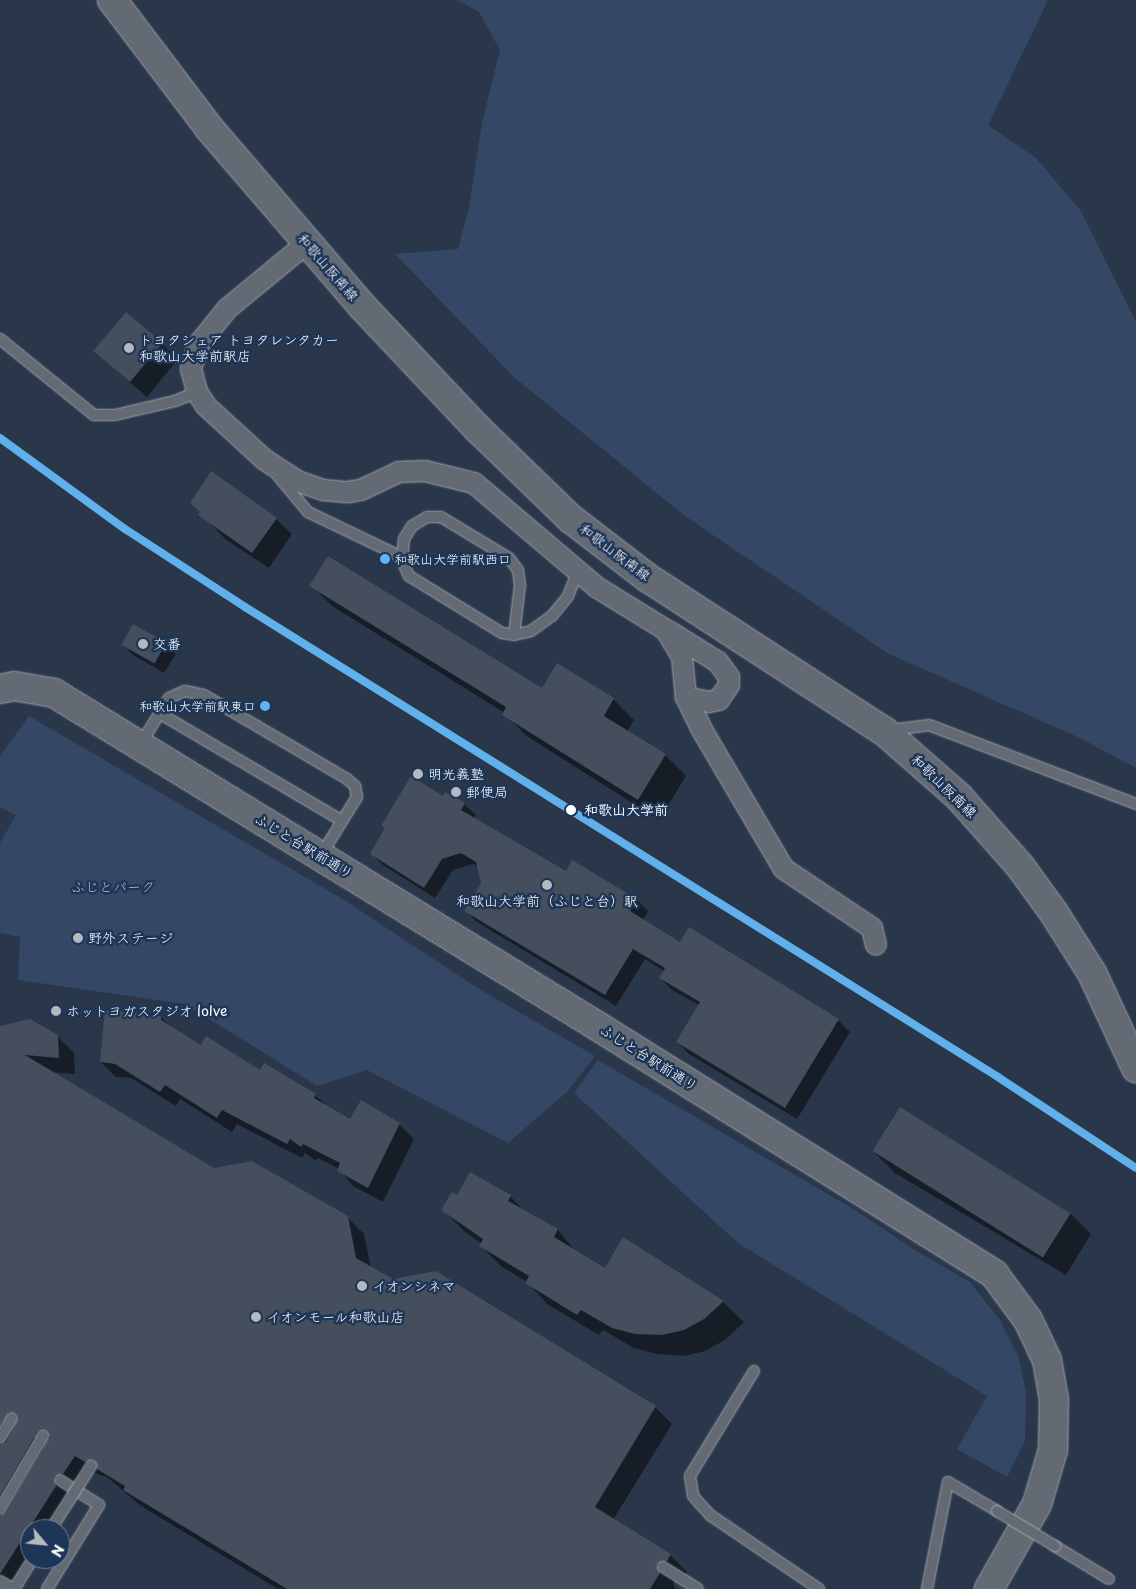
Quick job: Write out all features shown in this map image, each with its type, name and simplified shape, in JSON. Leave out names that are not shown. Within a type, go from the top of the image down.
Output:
[{"type":"street","name":"和歌山阪南線","points":[[112,0],[209,128],[307,243],[479,430],[571,519],[648,578],[884,731],[959,797],[1020,866],[1092,973],[1136,1068]]},
{"type":"street","points":[[307,243],[227,309],[199,344],[191,368],[197,392],[234,434],[265,460],[297,481],[331,490],[361,490],[399,472],[425,471],[474,483],[598,588],[718,662],[729,677],[729,686],[718,700],[709,702],[686,697]]},
{"type":"street","points":[[666,630],[682,657],[686,697],[726,772],[784,869],[872,928],[876,945]]},
{"type":"street","name":"ふじと台駅前通り","points":[[0,689],[14,686],[54,693],[321,856],[994,1274],[1028,1320],[1047,1360],[1054,1399],[1054,1433],[1053,1450],[1044,1487],[989,1589]]},
{"type":"lane","points":[[0,339],[94,415],[115,415],[175,401],[197,392]]},
{"type":"lane","points":[[265,460],[308,512],[402,558]]},
{"type":"lane","points":[[514,635],[520,585],[518,570],[508,558],[441,517],[427,518],[412,526],[404,539],[402,558],[409,576],[502,633],[514,635],[531,631],[552,616],[568,596],[578,571]]},
{"type":"lane","points":[[139,746],[169,698],[185,691],[204,695],[347,779],[355,786],[357,797],[321,856]]},
{"type":"lane","points":[[159,713],[342,821]]},
{"type":"lane","points":[[884,731],[929,725],[1136,804]]},
{"type":"lane","points":[[754,1371],[690,1476],[693,1496],[710,1515],[819,1589]]},
{"type":"lane","points":[[0,1438],[12,1418]]},
{"type":"lane","points":[[0,1509],[43,1436]]},
{"type":"lane","points":[[57,1519],[90,1466]]},
{"type":"lane","points":[[47,1589],[98,1505],[60,1480]]},
{"type":"lane","points":[[927,1589],[942,1525],[948,1482],[1109,1578]]},
{"type":"lane","points":[[663,1567],[698,1589]]},
{"type":"lane","points":[[0,1581],[14,1589],[27,1569]]},
{"type":"green space","points":[[457,0],[1048,0],[988,125],[1036,158],[1081,211],[1136,322],[1136,768],[1078,737],[889,654],[685,516],[514,377],[395,254],[458,249],[469,207],[482,123],[500,50],[479,12]]},
{"type":"green space","name":"ふじとパーク","points":[[29,716],[341,898],[479,989],[595,1056],[567,1092],[508,1143],[367,1070],[317,1086],[185,1004],[18,980],[20,937],[0,933],[0,843],[16,815],[0,807],[0,756]]},
{"type":"green space","points":[[598,1060],[855,1210],[913,1249],[970,1282],[1000,1320],[1019,1358],[1026,1393],[1025,1441],[1007,1477],[957,1449],[987,1396],[738,1243],[574,1093]]},
{"type":"building","name":"トヨタシェア トヨタレンタカー 和歌山大学前駅店","points":[[126,312],[163,343],[130,382],[93,351]]},
{"type":"building","points":[[211,471],[277,518],[252,553],[198,515],[200,512],[190,503]]},
{"type":"building","points":[[328,556],[542,688],[557,663],[614,698],[604,716],[666,754],[638,800],[502,715],[506,707],[309,586]]},
{"type":"building","name":"交番","points":[[133,624],[166,642],[155,663],[121,645]]},
{"type":"building","points":[[411,776],[443,796],[445,792],[465,803],[461,810],[566,871],[572,860],[637,899],[630,911],[680,942],[689,927],[839,1019],[785,1108],[676,1042],[700,1002],[659,978],[665,968],[633,949],[605,995],[464,911],[481,883],[476,862],[461,853],[442,859],[424,888],[370,854],[385,828],[381,826]]},
{"type":"building","points":[[105,1010],[161,1016],[161,1020],[201,1045],[206,1036],[260,1070],[264,1063],[316,1094],[314,1098],[350,1119],[361,1100],[400,1123],[368,1188],[337,1171],[340,1163],[303,1144],[301,1147],[290,1139],[287,1144],[222,1110],[217,1118],[165,1085],[160,1092],[115,1064],[100,1062]]},
{"type":"building","name":"イオンモール和歌山店","points":[[30,1019],[58,1035],[59,1058],[25,1055],[214,1168],[252,1161],[348,1216],[356,1258],[393,1279],[436,1271],[656,1406],[595,1507],[671,1554],[667,1561],[657,1564],[660,1573],[650,1589],[287,1589],[123,1490],[125,1486],[97,1469],[94,1460],[85,1462],[75,1456],[63,1474],[54,1477],[56,1486],[35,1519],[20,1519],[20,1543],[0,1574],[0,1516],[6,1512],[50,1437],[46,1430],[37,1432],[0,1495],[0,1445],[6,1442],[19,1418],[16,1412],[9,1412],[0,1425],[0,1026]]},
{"type":"building","points":[[900,1107],[1070,1214],[1043,1258],[872,1151]]},
{"type":"building","points":[[470,1172],[511,1195],[508,1201],[558,1229],[554,1237],[605,1268],[623,1237],[724,1301],[704,1319],[684,1330],[662,1335],[635,1334],[612,1328],[581,1310],[577,1315],[525,1283],[529,1276],[479,1246],[483,1239],[441,1210],[452,1192],[457,1195]]},
{"type":"transit line","points":[[0,438],[125,529],[245,607],[998,1077],[1136,1168]]},
{"type":"place","name":"トヨタシェア トヨタレンタカー 和歌山大学前駅店","points":[[129,348]]},
{"type":"place","name":"和歌山大学前駅西口","points":[[385,559]]},
{"type":"place","name":"交番","points":[[143,644]]},
{"type":"place","name":"和歌山大学前駅東口","points":[[265,706]]},
{"type":"place","name":"明光義塾","points":[[418,774]]},
{"type":"place","name":"郵便局","points":[[456,792]]},
{"type":"place","name":"和歌山大学前","points":[[571,810]]},
{"type":"place","name":"和歌山大学前（ふじと台）駅","points":[[547,885]]},
{"type":"place","name":"野外ステージ","points":[[78,938]]},
{"type":"place","name":"ホットヨガスタジオ loIve","points":[[56,1011]]},
{"type":"place","name":"イオンシネマ","points":[[362,1286]]},
{"type":"place","name":"イオンモール和歌山店","points":[[256,1317]]}]
